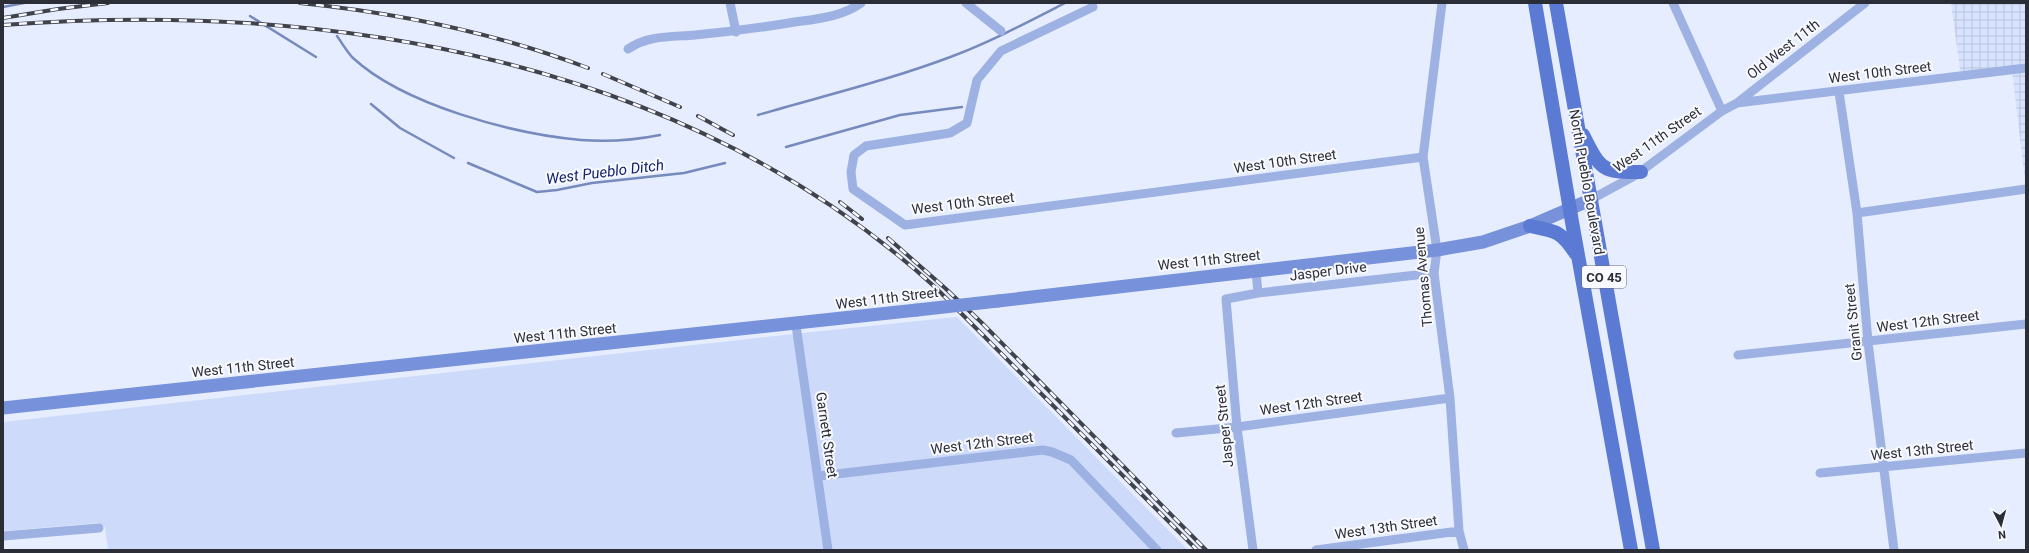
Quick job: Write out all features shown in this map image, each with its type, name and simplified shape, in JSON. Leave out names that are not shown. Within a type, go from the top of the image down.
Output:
[{"type":"main road","name":"North Pueblo Boulevard","points":[[1535,3],[1569,208],[1631,550]]},
{"type":"main road","name":"North Pueblo Boulevard","points":[[1556,3],[1653,550]]},
{"type":"main road","points":[[1576,122],[1596,162],[1609,170],[1619,173],[1641,172]]},
{"type":"main road","points":[[1530,226],[1556,231],[1562,236],[1578,258]]},
{"type":"street","points":[[730,3],[736,32]]},
{"type":"street","points":[[628,49],[638,41],[653,38],[736,32],[832,16],[849,11],[861,3]]},
{"type":"street","points":[[966,3],[1001,31]]},
{"type":"street","name":"Thomas Avenue","points":[[1442,3],[1423,157],[1437,250],[1434,273],[1450,398],[1459,531],[1464,550]]},
{"type":"street","points":[[1673,3],[1722,111]]},
{"type":"street","name":"Old West 11th","points":[[1737,102],[1865,3]]},
{"type":"street","name":"West 10th Street","points":[[1093,7],[1001,51],[977,80],[968,122],[950,132],[866,146],[854,156],[851,172],[853,189],[906,225],[1423,157]]},
{"type":"street","name":"West 10th Street","points":[[1737,102],[1839,92],[2026,68]]},
{"type":"street","name":"Granit Street","points":[[1839,92],[1857,213],[1868,342],[1894,550]]},
{"type":"street","name":"West 11th Street","points":[[3,408],[796,325],[1437,250],[1482,242],[1530,226],[1590,200],[1641,172],[1722,111],[1737,102]]},
{"type":"street","points":[[1857,213],[2026,189]]},
{"type":"street","points":[[1256,271],[1258,293]]},
{"type":"street","name":"Jasper Drive","points":[[1226,299],[1258,293],[1434,273]]},
{"type":"street","name":"Jasper Street","points":[[1226,299],[1237,427],[1253,550]]},
{"type":"street","name":"West 12th Street","points":[[1738,355],[2026,324]]},
{"type":"street","name":"Garnett Street","points":[[796,325],[819,476],[828,550]]},
{"type":"street","name":"West 12th Street","points":[[1176,433],[1237,427],[1450,398]]},
{"type":"street","name":"West 12th Street","points":[[819,476],[1043,450],[1071,460],[1157,550]]},
{"type":"street","name":"West 13th Street","points":[[1820,473],[1884,468],[2026,453]]},
{"type":"street","points":[[3,536],[99,528]]},
{"type":"street","name":"West 13th Street","points":[[1316,550],[1459,531]]},
{"type":"shaded area","points":[[1951,3],[2026,3],[2026,189],[2012,70],[1961,77]]},
{"type":"shaded area","points":[[957,317],[1188,550],[108,550],[105,527],[98,523],[3,531],[3,422]]},
{"type":"waterway","name":"West Pueblo Ditch","points":[[3,7],[24,3]]},
{"type":"waterway","points":[[758,115],[929,65],[996,38],[1065,3]]},
{"type":"waterway","name":"West Pueblo Ditch","points":[[250,16],[316,57]]},
{"type":"waterway","points":[[337,36],[353,58],[375,75],[401,90],[430,103],[492,124],[554,137],[581,140],[621,140],[660,135]]},
{"type":"waterway","name":"West Pueblo Ditch","points":[[371,104],[400,128],[454,158]]},
{"type":"waterway","name":"West Pueblo Ditch","points":[[786,147],[900,115],[962,107]]},
{"type":"waterway","name":"West Pueblo Ditch","points":[[468,163],[537,192],[557,190],[592,183],[684,173],[725,163]]},
{"type":"railway","points":[[3,18],[108,3]]},
{"type":"railway","points":[[300,3],[373,12],[446,26],[518,44],[588,68]]},
{"type":"railway","points":[[3,25],[128,20],[254,24],[378,37],[501,62],[619,98],[732,148],[838,210],[936,288],[1197,550]]},
{"type":"railway","points":[[603,74],[680,107]]},
{"type":"railway","points":[[698,116],[733,135]]},
{"type":"railway","points":[[840,202],[862,219]]},
{"type":"railway","points":[[888,238],[982,323],[1206,550]]}]
